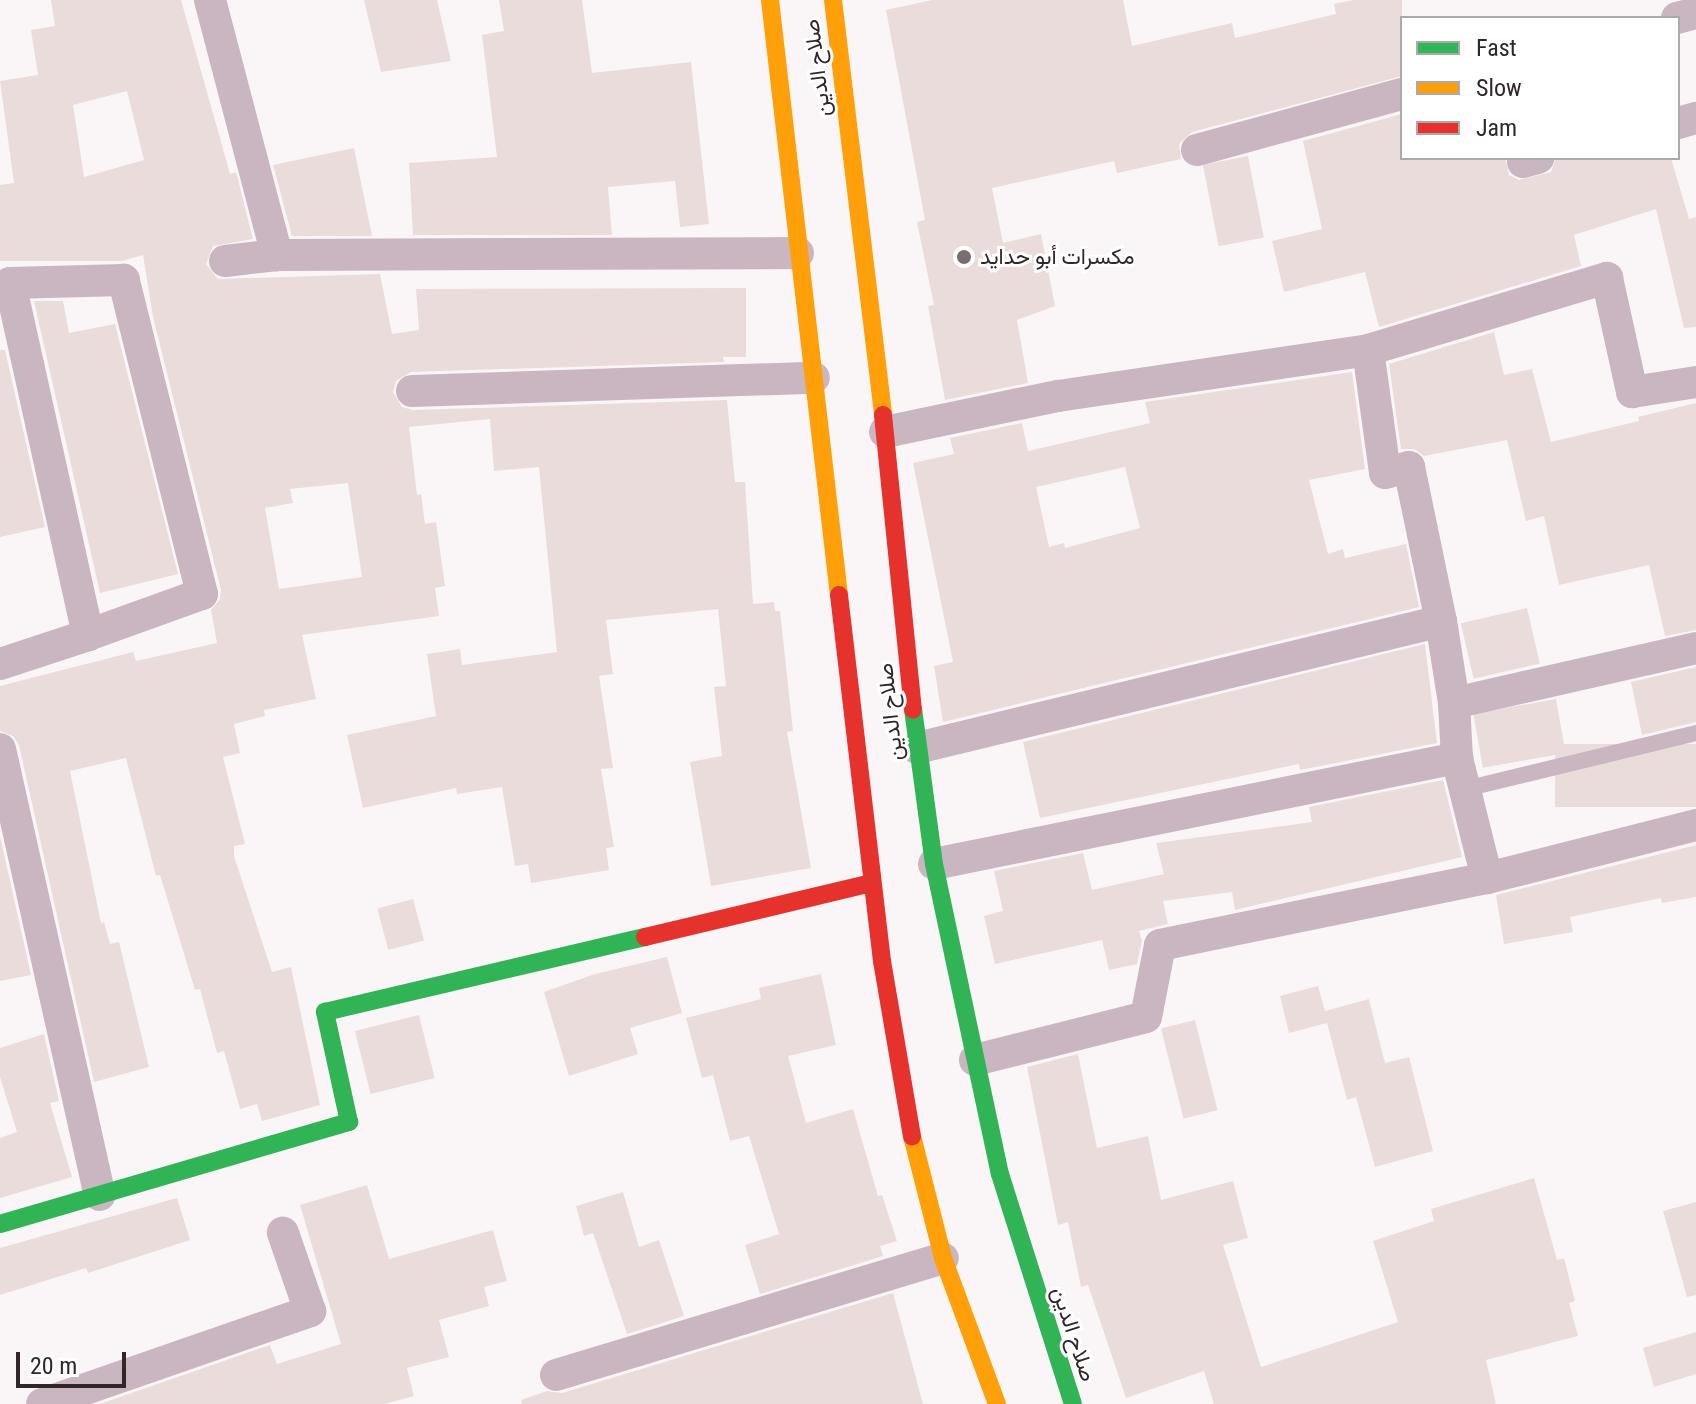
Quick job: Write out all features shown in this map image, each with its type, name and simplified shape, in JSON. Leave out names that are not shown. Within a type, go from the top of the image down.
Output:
[{"type":"main road","name":"صلاح الدين","points":[[770,0],[798,253],[819,365],[872,883],[915,1150],[943,1258],[997,1404]]},
{"type":"main road","name":"صلاح الدين","points":[[833,0],[885,432],[917,748],[934,864],[1000,1174],[1073,1404]]},
{"type":"main road","points":[[860,356],[880,390]]},
{"type":"main road","points":[[0,1224],[349,1122],[325,1012],[872,883]]},
{"type":"street","points":[[210,0],[277,255]]},
{"type":"street","points":[[1197,150],[1400,95]]},
{"type":"street","points":[[225,261],[277,255],[798,253]]},
{"type":"street","points":[[885,432],[1058,396],[1255,364],[1368,350],[1607,278],[1632,392],[1696,382]]},
{"type":"street","points":[[0,664],[88,635],[202,594],[124,280],[10,283],[88,635]]},
{"type":"street","points":[[1368,350],[1385,473],[1409,467],[1441,621],[1461,773],[1487,878]]},
{"type":"street","points":[[412,391],[819,365]]},
{"type":"street","points":[[917,748],[1441,621]]},
{"type":"street","points":[[1454,703],[1696,648]]},
{"type":"street","points":[[0,749],[100,1195]]},
{"type":"street","points":[[934,864],[1461,773]]},
{"type":"street","points":[[975,1060],[1146,1017],[1160,945],[1487,878],[1696,825]]},
{"type":"street","points":[[42,1404],[310,1311],[283,1233]]},
{"type":"street","points":[[556,1375],[943,1258]]},
{"type":"lane","points":[[1461,773],[1696,733]]},
{"type":"building","points":[[51,0],[181,0],[230,174],[236,172],[253,239],[213,246],[206,264],[218,279],[380,274],[392,334],[419,330],[416,289],[746,288],[746,357],[723,357],[724,362],[411,372],[396,381],[393,392],[402,407],[413,410],[727,400],[735,482],[745,482],[753,604],[774,602],[775,611],[780,611],[793,731],[787,732],[811,868],[711,886],[690,762],[722,756],[714,687],[726,686],[718,609],[606,620],[613,674],[599,676],[613,768],[601,769],[614,847],[606,848],[609,870],[531,883],[528,864],[515,866],[502,787],[457,794],[456,788],[363,808],[347,735],[436,716],[427,654],[460,649],[462,665],[557,652],[539,467],[494,471],[490,419],[409,427],[417,495],[421,494],[425,524],[436,522],[445,586],[435,588],[439,616],[302,635],[316,699],[264,710],[265,716],[234,724],[240,753],[223,757],[245,844],[234,846],[234,856],[272,972],[291,967],[320,1105],[262,1121],[257,1104],[240,1109],[224,1051],[217,1053],[200,989],[195,990],[160,875],[156,876],[126,758],[70,771],[101,923],[104,922],[110,944],[119,942],[149,1067],[94,1082],[19,745],[13,736],[0,731],[0,686],[133,652],[136,661],[217,643],[211,610],[220,599],[221,590],[153,317],[143,255],[122,261],[0,261],[0,185],[14,183],[0,81],[38,75],[31,30],[55,26]],"holes":[[[127,91],[144,160],[84,177],[73,105]],[[348,483],[362,577],[279,589],[265,508],[293,503],[290,489]]]},
{"type":"building","points":[[364,0],[437,0],[451,61],[381,72]]},
{"type":"building","points":[[499,0],[582,0],[592,73],[691,62],[709,224],[680,227],[675,181],[608,187],[612,235],[413,235],[409,163],[497,157],[482,35],[504,31]]},
{"type":"building","points":[[932,0],[1123,0],[1132,46],[1232,23],[1235,38],[1336,14],[1334,4],[1354,0],[1402,0],[1400,77],[1192,132],[1179,144],[1181,159],[1117,173],[1114,161],[992,188],[1003,243],[1041,234],[1055,306],[1017,320],[1028,383],[945,400],[928,306],[934,305],[917,222],[925,220],[886,10]]},
{"type":"building","points":[[1400,115],[1400,160],[1505,160],[1509,175],[1519,180],[1551,172],[1555,160],[1672,160],[1689,219],[1696,217],[1696,327],[1684,328],[1656,209],[1574,235],[1581,266],[1379,327],[1365,272],[1284,292],[1272,241],[1322,229],[1303,141]]},
{"type":"building","points":[[354,148],[372,236],[292,236],[273,165]]},
{"type":"building","points":[[1248,156],[1264,237],[1219,246],[1203,165]]},
{"type":"building","points":[[34,301],[63,301],[69,333],[115,324],[178,574],[100,593]]},
{"type":"building","points":[[1494,332],[1504,375],[1532,369],[1551,442],[1639,421],[1638,417],[1696,403],[1696,630],[1665,636],[1649,565],[1559,585],[1544,516],[1526,521],[1507,440],[1424,456],[1414,449],[1401,449],[1389,364]]},
{"type":"building","points":[[0,350],[5,350],[45,527],[0,537]]},
{"type":"building","points":[[1352,372],[1365,469],[1309,480],[1328,554],[1343,549],[1345,558],[1406,544],[1419,607],[943,722],[934,666],[953,662],[913,463],[954,454],[950,438],[1022,423],[1028,451],[1150,423],[1145,402]],"holes":[[[1125,467],[1140,528],[1065,548],[1064,543],[1049,547],[1036,487]]]},
{"type":"building","points":[[1527,608],[1540,664],[1474,679],[1461,623]]},
{"type":"building","points":[[1425,644],[1437,743],[1300,770],[1299,764],[1040,818],[1023,742]]},
{"type":"building","points":[[1696,667],[1696,722],[1642,735],[1631,682]]},
{"type":"building","points":[[1556,699],[1566,753],[1483,768],[1473,714]]},
{"type":"building","points":[[1555,744],[1696,744],[1696,807],[1555,807]]},
{"type":"building","points":[[1443,780],[1462,857],[1235,910],[1232,892],[1163,901],[1168,924],[1139,931],[1142,941],[1137,964],[1109,970],[1102,940],[995,964],[984,916],[1003,911],[994,871],[1083,853],[1092,890],[1164,874],[1156,843],[1312,822],[1309,807]]},
{"type":"building","points":[[0,836],[31,975],[0,981]]},
{"type":"building","points":[[1696,845],[1696,897],[1662,903],[1661,898],[1570,917],[1573,932],[1504,944],[1496,895]]},
{"type":"building","points":[[413,899],[424,941],[388,950],[377,909]]},
{"type":"building","points":[[667,957],[682,1013],[630,1028],[638,1054],[569,1076],[544,992],[595,974]]},
{"type":"building","points":[[821,974],[836,1045],[788,1056],[806,1123],[853,1109],[878,1196],[882,1195],[897,1241],[880,1246],[883,1256],[760,1294],[745,1245],[779,1234],[749,1136],[730,1141],[713,1075],[702,1078],[686,1018],[761,999],[759,988]]},
{"type":"building","points":[[1318,986],[1325,1011],[1369,999],[1385,1063],[1409,1057],[1433,1151],[1375,1167],[1356,1097],[1347,1100],[1327,1023],[1289,1033],[1280,996]]},
{"type":"building","points":[[419,1015],[435,1078],[371,1094],[355,1031]]},
{"type":"building","points":[[1195,1020],[1217,1110],[1184,1119],[1161,1028]]},
{"type":"building","points":[[44,1034],[59,1101],[50,1103],[72,1177],[0,1198],[0,1138],[17,1132],[0,1077],[0,1048]]},
{"type":"building","points":[[1078,1054],[1097,1148],[1148,1136],[1161,1200],[1233,1181],[1248,1238],[1223,1245],[1261,1367],[1398,1322],[1373,1241],[1434,1221],[1431,1209],[1534,1178],[1557,1260],[1564,1258],[1575,1301],[1569,1303],[1578,1336],[1486,1360],[1496,1404],[1214,1404],[1204,1371],[1126,1398],[1088,1285],[1081,1287],[1068,1222],[1058,1225],[1027,1067]]},
{"type":"building","points":[[367,1185],[389,1259],[493,1230],[507,1281],[484,1287],[489,1306],[439,1320],[449,1357],[407,1368],[414,1396],[385,1404],[100,1404],[270,1345],[277,1364],[341,1344],[300,1205]]},
{"type":"building","points":[[623,1192],[639,1247],[659,1240],[684,1316],[627,1334],[593,1233],[584,1236],[576,1206]]},
{"type":"building","points":[[177,1198],[190,1240],[88,1273],[86,1268],[0,1295],[0,1248]]},
{"type":"building","points":[[1696,1202],[1696,1295],[1687,1297],[1663,1211]]},
{"type":"building","points":[[893,1293],[923,1404],[522,1404],[521,1400],[547,1391],[562,1393]]},
{"type":"building","points":[[1696,1332],[1696,1374],[1654,1387],[1643,1348]]},
{"type":"traffic: fast","points":[[913,709],[934,864],[1000,1174],[1073,1404]]},
{"type":"traffic: fast","points":[[0,1224],[349,1122],[325,1012],[645,937]]},
{"type":"traffic: slow","points":[[770,0],[839,595]]},
{"type":"traffic: slow","points":[[833,0],[883,415]]},
{"type":"traffic: slow","points":[[912,1136],[943,1258],[997,1404]]},
{"type":"traffic: jam","points":[[883,415],[913,709]]},
{"type":"traffic: jam","points":[[839,595],[882,961],[912,1136]]},
{"type":"traffic: jam","points":[[645,937],[872,883]]},
{"type":"place","name":"مكسرات أبو حدايد","points":[[964,257]]}]
